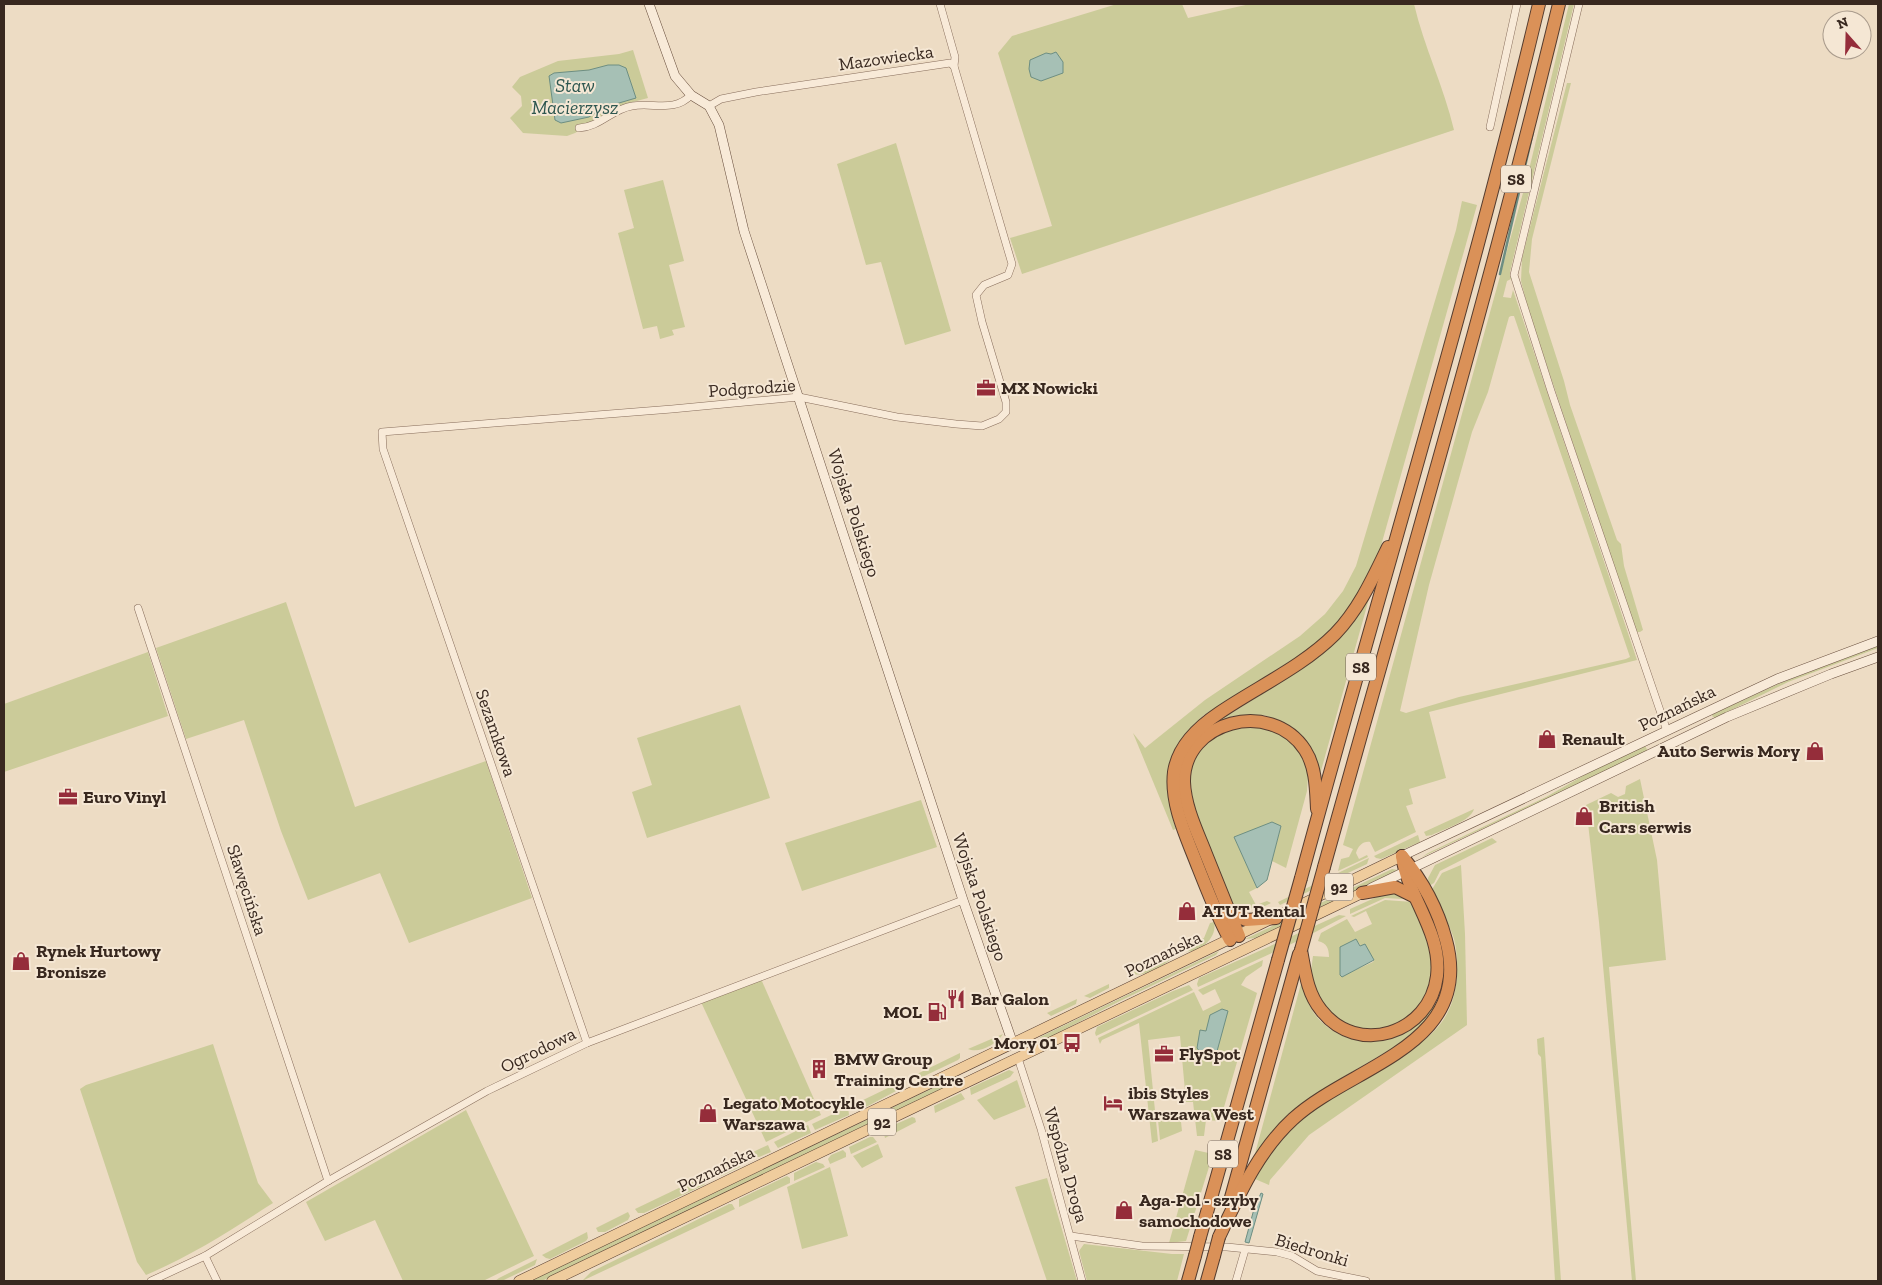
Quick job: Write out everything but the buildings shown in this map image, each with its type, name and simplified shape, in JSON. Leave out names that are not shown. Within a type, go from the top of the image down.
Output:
[{"type":"highway","name":"S8","points":[[1188,1281],[1506,144],[1539,4]]},
{"type":"highway","name":"S8","points":[[1207,1281],[1487,286],[1527,138],[1559,4]]},
{"type":"highway","points":[[1234,938],[1218,917],[1182,822],[1176,802],[1174,786],[1174,772],[1177,761],[1187,741],[1199,727],[1303,660],[1346,622],[1365,594],[1403,515]]},
{"type":"highway","points":[[1234,938],[1230,913],[1192,819],[1186,798],[1184,779],[1188,763],[1200,741],[1212,732],[1236,722],[1258,720],[1284,730],[1301,745],[1312,766],[1315,781],[1317,819]]},
{"type":"highway","points":[[1300,950],[1307,982],[1314,1001],[1324,1015],[1337,1026],[1353,1033],[1383,1035],[1402,1028],[1414,1020],[1425,1008],[1432,995],[1437,977],[1437,956],[1433,939],[1415,897],[1402,856]]},
{"type":"highway","points":[[1219,1238],[1252,1171],[1266,1148],[1280,1132],[1294,1118],[1313,1104],[1418,1038],[1436,1018],[1444,1004],[1450,981],[1448,947],[1439,920],[1420,878],[1408,870]]},
{"type":"highway","points":[[1362,893],[1395,887],[1415,897]]},
{"type":"highway","points":[[1230,913],[1246,920],[1276,918]]},
{"type":"main road","name":"Poznańska","points":[[519,1281],[1402,856]]},
{"type":"main road","name":"Poznańska","points":[[552,1281],[1362,893]]},
{"type":"main road","points":[[1234,938],[1241,951]]},
{"type":"street","points":[[650,4],[675,76],[691,95],[709,106]]},
{"type":"street","points":[[940,4],[955,58],[954,66]]},
{"type":"street","points":[[1490,128],[1517,4]]},
{"type":"street","points":[[1579,4],[1514,275],[1551,391],[1666,731]]},
{"type":"street","name":"Mazowiecka","points":[[709,106],[721,99],[756,92],[950,63],[954,66],[1012,264]]},
{"type":"street","points":[[579,128],[599,123],[612,113],[632,106],[671,105],[684,102],[691,95]]},
{"type":"street","name":"Wojska Polskiego","points":[[709,106],[719,124],[744,231],[963,900],[1013,1044]]},
{"type":"street","name":"Podgrodzie","points":[[382,432],[798,397],[897,417],[982,426],[999,419],[1006,412],[1006,402],[982,322],[976,294],[984,285],[1008,275],[1012,264]]},
{"type":"street","name":"Sezamkowa","points":[[382,432],[382,449],[587,1043]]},
{"type":"street","name":"Sławęcińska","points":[[138,608],[328,1181]]},
{"type":"street","name":"Poznańska","points":[[1402,856],[1778,679],[1878,641]]},
{"type":"street","name":"Poznańska","points":[[1362,893],[1727,717],[1831,674],[1878,657]]},
{"type":"street","name":"Ogrodowa","points":[[151,1281],[205,1256],[328,1181],[487,1091],[587,1043],[963,900]]},
{"type":"street","name":"Wspólna Droga","points":[[1018,1058],[1041,1129],[1082,1281]]},
{"type":"street","name":"Biedronki","points":[[1071,1236],[1142,1246],[1226,1247],[1285,1253],[1317,1270],[1366,1281]]},
{"type":"street","points":[[1236,1281],[1245,1250]]},
{"type":"street","points":[[205,1256],[217,1281]]},
{"type":"green space","points":[[1117,4],[1182,4],[1188,18],[1250,4],[1414,4],[1454,130],[1022,274],[1010,238],[1052,226],[998,53],[1012,36]]},
{"type":"green space","points":[[1569,4],[1574,4],[1510,272],[1511,279],[1507,281],[1503,297],[1511,298],[1513,290],[1637,660],[1429,712],[1446,778],[1409,789],[1413,804],[1406,806],[1416,832],[1375,852],[1370,842],[1363,843],[1359,846],[1356,853],[1359,859],[1367,855],[1368,857],[1338,871],[1341,859],[1349,857],[1353,849],[1343,845],[1526,182]],"holes":[[[1514,316],[1630,657],[1459,697],[1406,713],[1400,711],[1429,585],[1472,432],[1488,392],[1509,317]]]},
{"type":"green space","points":[[633,50],[648,98],[611,110],[567,136],[523,133],[510,118],[522,106],[521,96],[512,87],[520,77],[558,61],[619,54]]},
{"type":"green space","points":[[1567,83],[1571,83],[1532,239],[1529,272],[1570,405],[1617,540],[1621,544],[1624,566],[1643,630],[1640,632],[1636,632],[1528,309],[1521,281],[1522,258]]},
{"type":"green space","points":[[896,143],[951,331],[905,345],[881,262],[866,265],[837,164]]},
{"type":"green space","points":[[663,180],[684,261],[669,265],[685,327],[672,330],[674,335],[660,339],[657,326],[643,329],[618,233],[634,228],[624,190]]},
{"type":"green space","points":[[1462,201],[1477,205],[1377,560],[1368,580],[1338,624],[1308,650],[1204,715],[1181,740],[1174,753],[1168,780],[1168,795],[1176,829],[1173,830],[1133,733],[1145,748],[1205,700],[1300,636],[1325,614],[1343,591],[1356,566],[1456,230]]},
{"type":"green space","points":[[1370,595],[1319,778],[1295,731],[1282,722],[1264,715],[1234,716],[1216,723],[1306,664],[1323,650],[1354,621]]},
{"type":"green space","points":[[286,602],[355,807],[486,761],[532,898],[409,943],[380,873],[308,900],[281,831],[244,720],[186,739],[156,648]]},
{"type":"green space","points":[[1878,646],[1878,648],[1788,682],[1715,718],[1712,716],[1783,682]]},
{"type":"green space","points":[[148,652],[168,716],[4,772],[4,704]]},
{"type":"green space","points":[[740,705],[770,798],[647,838],[632,792],[652,785],[637,738]]},
{"type":"green space","points":[[1237,726],[1272,729],[1287,738],[1298,750],[1306,765],[1308,776],[1307,791],[1286,868],[1272,861],[1281,826],[1234,837],[1257,888],[1249,892],[1256,905],[1267,901],[1271,903],[1259,909],[1238,907],[1233,909],[1200,823],[1192,793],[1191,778],[1193,764],[1199,751],[1212,737]]},
{"type":"green space","points":[[1645,746],[1648,751],[1422,857],[1546,797],[1588,773]]},
{"type":"green space","points":[[1640,779],[1657,860],[1666,960],[1609,967],[1636,1281],[1632,1281],[1599,922],[1586,805],[1611,793],[1618,797],[1625,794],[1626,786]]},
{"type":"green space","points":[[921,800],[937,847],[802,891],[785,843]]},
{"type":"green space","points":[[1474,809],[1463,821],[1426,836],[1424,832]]},
{"type":"green space","points":[[1418,835],[1420,842],[1381,859],[1374,856]]},
{"type":"green space","points":[[1492,838],[1497,842],[1440,871],[1434,883],[1429,886],[1428,878],[1435,865]]},
{"type":"green space","points":[[1369,858],[1367,864],[1280,905],[1278,902]]},
{"type":"green space","points":[[1461,865],[1467,1025],[1309,1135],[1270,1180],[1269,1185],[1255,1179],[1281,1139],[1301,1119],[1332,1097],[1412,1049],[1435,1030],[1444,1019],[1455,991],[1457,973],[1456,954],[1451,930],[1431,891],[1442,873]]},
{"type":"green space","points":[[1392,869],[1398,870],[1257,938],[1245,939]]},
{"type":"green space","points":[[1388,892],[1408,896],[1402,899],[1385,898],[1350,914],[1350,909]]},
{"type":"green space","points":[[1385,900],[1413,902],[1430,942],[1433,967],[1430,985],[1422,1000],[1411,1013],[1398,1023],[1383,1028],[1367,1030],[1351,1026],[1335,1017],[1315,993],[1311,973],[1313,956],[1329,957],[1327,947],[1324,943],[1318,941],[1321,933],[1347,919],[1355,932],[1372,924],[1366,911],[1354,917],[1351,916]],"holes":[[[1356,940],[1374,960],[1373,962],[1342,976]]]},
{"type":"green space","points":[[1339,915],[1346,916],[1300,940],[1198,987],[1199,978]]},
{"type":"green space","points":[[1214,922],[1215,928],[1213,933],[1202,947],[1196,950],[1184,951],[1183,948],[1204,938],[1210,923]]},
{"type":"green space","points":[[1219,951],[1216,955],[1042,1041],[1040,1037]]},
{"type":"green space","points":[[1172,953],[1172,958],[1153,971],[1141,974],[1131,973]]},
{"type":"green space","points":[[1263,960],[1262,966],[1246,977],[1241,985],[1257,993],[1220,1121],[1206,1120],[1204,1136],[1197,1136],[1193,1102],[1186,1102],[1180,1036],[1148,1040],[1158,1141],[1152,1143],[1139,1023],[1102,1040],[1100,1044],[1098,1038],[1194,992],[1203,1011],[1221,1002],[1215,989],[1203,995],[1198,990]]},
{"type":"green space","points":[[761,979],[821,1115],[766,1142],[701,1002]]},
{"type":"green space","points":[[1302,980],[1307,1000],[1319,1020],[1339,1034],[1350,1039],[1363,1041],[1387,1039],[1404,1032],[1420,1020],[1439,1000],[1423,1026],[1401,1043],[1340,1079],[1253,1161]]},
{"type":"green space","points":[[1109,984],[1109,988],[1090,998],[1084,996]]},
{"type":"green space","points":[[1189,985],[1193,990],[1096,1036],[1097,1027]]},
{"type":"green space","points":[[1077,999],[1076,1004],[1051,1016],[1047,1013]]},
{"type":"green space","points":[[1003,1034],[997,1041],[987,1047],[977,1050],[968,1049]]},
{"type":"green space","points":[[1544,1037],[1561,1281],[1555,1281],[1541,1057],[1538,1054],[1537,1039]]},
{"type":"green space","points":[[213,1044],[258,1183],[273,1203],[195,1251],[146,1275],[137,1262],[80,1089],[86,1085]]},
{"type":"green space","points":[[960,1053],[958,1060],[918,1079],[917,1074]]},
{"type":"green space","points":[[1009,1070],[1014,1072],[1010,1077],[971,1095],[970,1088]]},
{"type":"green space","points":[[956,1077],[959,1081],[542,1281],[530,1281]]},
{"type":"green space","points":[[1017,1080],[1026,1107],[994,1120],[977,1100]]},
{"type":"green space","points":[[894,1086],[896,1091],[868,1106],[865,1107],[860,1104],[859,1102]]},
{"type":"green space","points":[[961,1093],[965,1099],[935,1113],[934,1106]]},
{"type":"green space","points":[[848,1107],[849,1115],[815,1130],[812,1124]]},
{"type":"green space","points":[[466,1110],[534,1256],[483,1281],[403,1281],[375,1220],[325,1241],[306,1202]]},
{"type":"green space","points":[[1178,1112],[1180,1113],[1182,1131],[1160,1140],[1158,1120]]},
{"type":"green space","points":[[912,1117],[915,1118],[916,1122],[885,1138],[884,1134],[887,1128]]},
{"type":"green space","points":[[808,1125],[811,1133],[778,1148],[774,1142]]},
{"type":"green space","points":[[873,1137],[877,1142],[851,1154],[849,1147]]},
{"type":"green space","points":[[878,1144],[883,1157],[862,1168],[853,1156]]},
{"type":"green space","points":[[768,1145],[771,1152],[755,1157],[753,1152]]},
{"type":"green space","points":[[843,1150],[846,1153],[846,1157],[830,1164],[828,1159],[831,1155]]},
{"type":"green space","points":[[1195,1150],[1213,1154],[1186,1241],[1169,1243]]},
{"type":"green space","points":[[740,1158],[742,1162],[740,1167],[721,1176],[714,1171]]},
{"type":"green space","points":[[816,1162],[823,1164],[825,1167],[794,1181],[794,1173]]},
{"type":"green space","points":[[830,1167],[848,1236],[802,1249],[787,1187]]},
{"type":"green space","points":[[706,1175],[707,1180],[704,1185],[644,1213],[638,1213],[635,1209]]},
{"type":"green space","points":[[787,1176],[790,1178],[790,1183],[739,1207],[739,1199]]},
{"type":"green space","points":[[1047,1178],[1077,1281],[1047,1281],[1015,1187]]},
{"type":"green space","points":[[732,1204],[735,1209],[582,1281],[591,1272]]},
{"type":"green space","points":[[628,1212],[630,1216],[628,1220],[605,1232],[598,1232],[596,1228]]},
{"type":"green space","points":[[587,1232],[588,1238],[586,1241],[550,1259],[542,1255]]},
{"type":"green space","points":[[1084,1244],[1184,1254],[1177,1281],[1087,1281],[1079,1251]]},
{"type":"green space","points":[[537,1259],[535,1265],[502,1281],[495,1281],[499,1278]]},
{"type":"water","points":[[1056,52],[1063,62],[1063,73],[1041,81],[1031,77],[1029,69],[1030,60],[1046,53]]},
{"type":"water","name":"Staw Macierzysz","points":[[608,65],[619,65],[626,68],[636,98],[602,108],[589,117],[561,123],[555,120],[549,76],[554,73],[589,70]]},
{"type":"water","points":[[1272,822],[1281,826],[1267,880],[1257,888],[1234,837]]},
{"type":"water","points":[[1356,939],[1360,946],[1365,944],[1374,960],[1342,977],[1340,975],[1340,947]]},
{"type":"water","points":[[1222,1009],[1228,1011],[1216,1055],[1200,1052],[1197,1048],[1200,1030],[1206,1031],[1210,1015]]},
{"type":"water","points":[[1261,1193],[1263,1194],[1249,1243],[1245,1242],[1254,1209]]},
{"type":"waterway","points":[[1500,274],[1533,132]]},
{"type":"place","name":"MX Nowicki","points":[[986,388]]},
{"type":"place","name":"Renault","points":[[1547,739]]},
{"type":"place","name":"Auto Serwis Mory","points":[[1815,751]]},
{"type":"place","name":"Euro Vinyl","points":[[68,797]]},
{"type":"place","name":"British Cars serwis","points":[[1584,816]]},
{"type":"place","name":"ATUT Rental","points":[[1187,911]]},
{"type":"place","name":"Rynek Hurtowy Bronisze","points":[[21,961]]},
{"type":"place","name":"Bar Galon","points":[[956,999]]},
{"type":"place","name":"MOL","points":[[937,1012]]},
{"type":"place","name":"Mory 01","points":[[1072,1043]]},
{"type":"place","name":"FlySpot","points":[[1164,1054]]},
{"type":"place","name":"BMW Group Training Centre","points":[[819,1069]]},
{"type":"place","name":"ibis Styles Warszawa West","points":[[1113,1103]]},
{"type":"place","name":"Legato Motocykle Warszawa","points":[[708,1113]]},
{"type":"place","name":"Aga-Pol - szyby samochodowe","points":[[1124,1210]]}]
